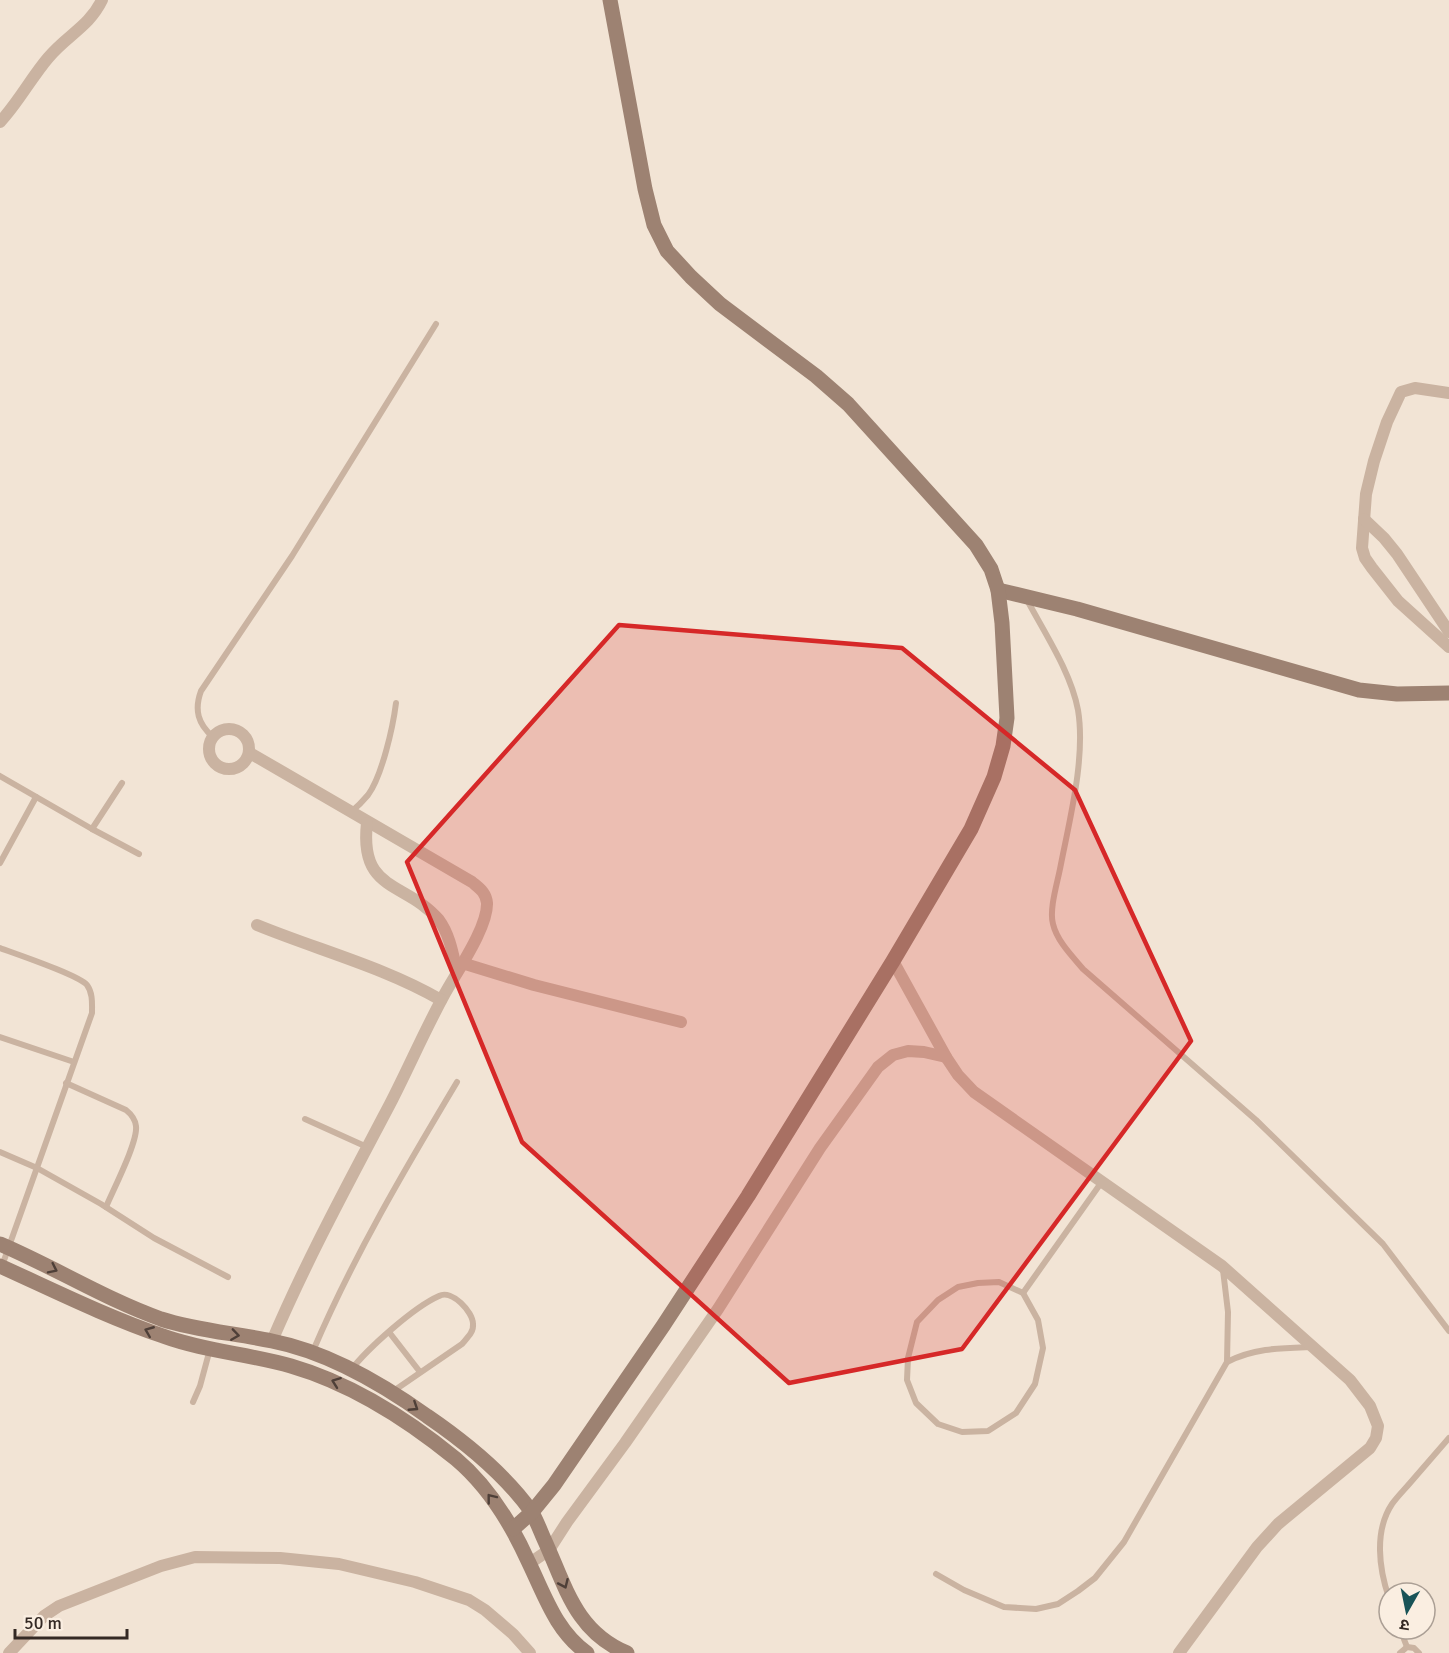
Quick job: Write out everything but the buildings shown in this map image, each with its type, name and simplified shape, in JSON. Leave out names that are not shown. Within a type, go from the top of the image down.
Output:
[{"type":"street","points":[[0,122],[46,60],[63,41],[87,23],[102,0]]},
{"type":"street","points":[[513,1529],[532,1512],[573,1458],[663,1326],[748,1196],[893,961],[971,829],[994,777],[1004,746],[1007,718],[1007,692],[998,590],[991,570],[976,545],[848,404],[816,376],[720,304],[667,251],[654,225],[645,189],[610,0]]},
{"type":"street","points":[[1449,393],[1415,388],[1401,392],[1374,460],[1366,494],[1362,548],[1365,558],[1398,601],[1449,647]]},
{"type":"street","points":[[1364,519],[1397,554],[1449,632]]},
{"type":"street","points":[[998,590],[1077,609],[1359,690],[1397,694],[1449,693]]},
{"type":"street","points":[[224,730],[238,730],[248,740],[250,753],[243,765],[231,770],[213,762],[209,750],[213,737],[224,730]]},
{"type":"street","points":[[250,753],[472,882],[483,890],[487,903],[484,918],[460,968],[441,1000],[300,1278],[272,1341]]},
{"type":"street","points":[[367,823],[367,854],[381,878],[391,887],[430,911],[440,921],[460,968]]},
{"type":"street","points":[[257,926],[386,974],[422,989],[441,1000]]},
{"type":"street","points":[[893,961],[946,1057],[958,1075],[974,1092],[1222,1266],[1350,1380],[1370,1406],[1378,1426],[1376,1438],[1370,1448],[1278,1524],[1257,1547],[1179,1653]]},
{"type":"street","points":[[460,968],[681,1022]]},
{"type":"street","points":[[530,1563],[549,1550],[718,1309],[820,1148],[878,1067],[893,1055],[908,1051],[946,1057]]},
{"type":"street","points":[[4,1246],[159,1318],[207,1331],[272,1341],[312,1353],[370,1380],[428,1416],[502,1477],[532,1512],[576,1611],[594,1634],[627,1653]]},
{"type":"street","points":[[1,1266],[163,1337],[291,1366],[347,1386],[424,1434],[459,1462],[491,1498],[513,1529],[549,1608],[568,1635],[587,1653]]},
{"type":"street","points":[[363,1394],[370,1380]]},
{"type":"street","points":[[9,1653],[44,1616],[59,1606],[161,1566],[195,1557],[280,1558],[339,1564],[416,1582],[469,1600],[485,1610],[513,1634],[530,1653]]},
{"type":"lane","points":[[213,737],[200,722],[197,710],[201,691],[292,556],[436,324]]},
{"type":"lane","points":[[1024,596],[1069,680],[1078,710],[1080,747],[1052,922],[1060,940],[1083,969],[1256,1120],[1383,1244],[1449,1331]]},
{"type":"lane","points":[[351,813],[368,795],[376,782],[394,719],[396,703]]},
{"type":"lane","points":[[0,776],[139,854]]},
{"type":"lane","points":[[92,829],[122,783]]},
{"type":"lane","points":[[0,863],[36,797]]},
{"type":"lane","points":[[0,948],[75,977],[87,985],[92,996],[92,1013],[37,1168],[4,1246],[1,1266]]},
{"type":"lane","points":[[0,1037],[74,1062]]},
{"type":"lane","points":[[312,1353],[379,1217],[458,1082]]},
{"type":"lane","points":[[66,1083],[126,1110],[133,1116],[136,1126],[134,1140],[106,1207]]},
{"type":"lane","points":[[305,1119],[367,1147]]},
{"type":"lane","points":[[0,1152],[37,1168],[106,1207],[154,1238],[228,1277]]},
{"type":"lane","points":[[1023,1293],[1101,1183]]},
{"type":"lane","points":[[936,1574],[964,1590],[1004,1607],[1036,1609],[1058,1604],[1095,1578],[1124,1542],[1227,1362],[1227,1289],[1222,1266]]},
{"type":"lane","points":[[978,1282],[999,1282],[1023,1293],[1038,1320],[1043,1348],[1035,1384],[1016,1413],[988,1431],[962,1432],[938,1424],[916,1404],[907,1380],[908,1358],[917,1322],[938,1300],[957,1287],[978,1282]]},
{"type":"lane","points":[[351,1370],[360,1358],[389,1332],[440,1295],[455,1296],[472,1318],[474,1326],[470,1335],[462,1344],[392,1393]]},
{"type":"lane","points":[[389,1332],[420,1372]]},
{"type":"lane","points":[[1227,1362],[1240,1355],[1264,1349],[1313,1347]]},
{"type":"lane","points":[[193,1402],[210,1349]]},
{"type":"lane","points":[[1384,1581],[1380,1542],[1383,1524],[1391,1504],[1449,1438]]},
{"type":"lane","points":[[1405,1641],[1407,1647]]},
{"type":"lane","points":[[1400,1653],[1407,1647],[1414,1648],[1419,1653]]},
{"type":"highlighted area","points":[[619,625],[902,648],[1075,790],[1191,1041],[962,1349],[789,1383],[522,1142],[407,862]]}]
